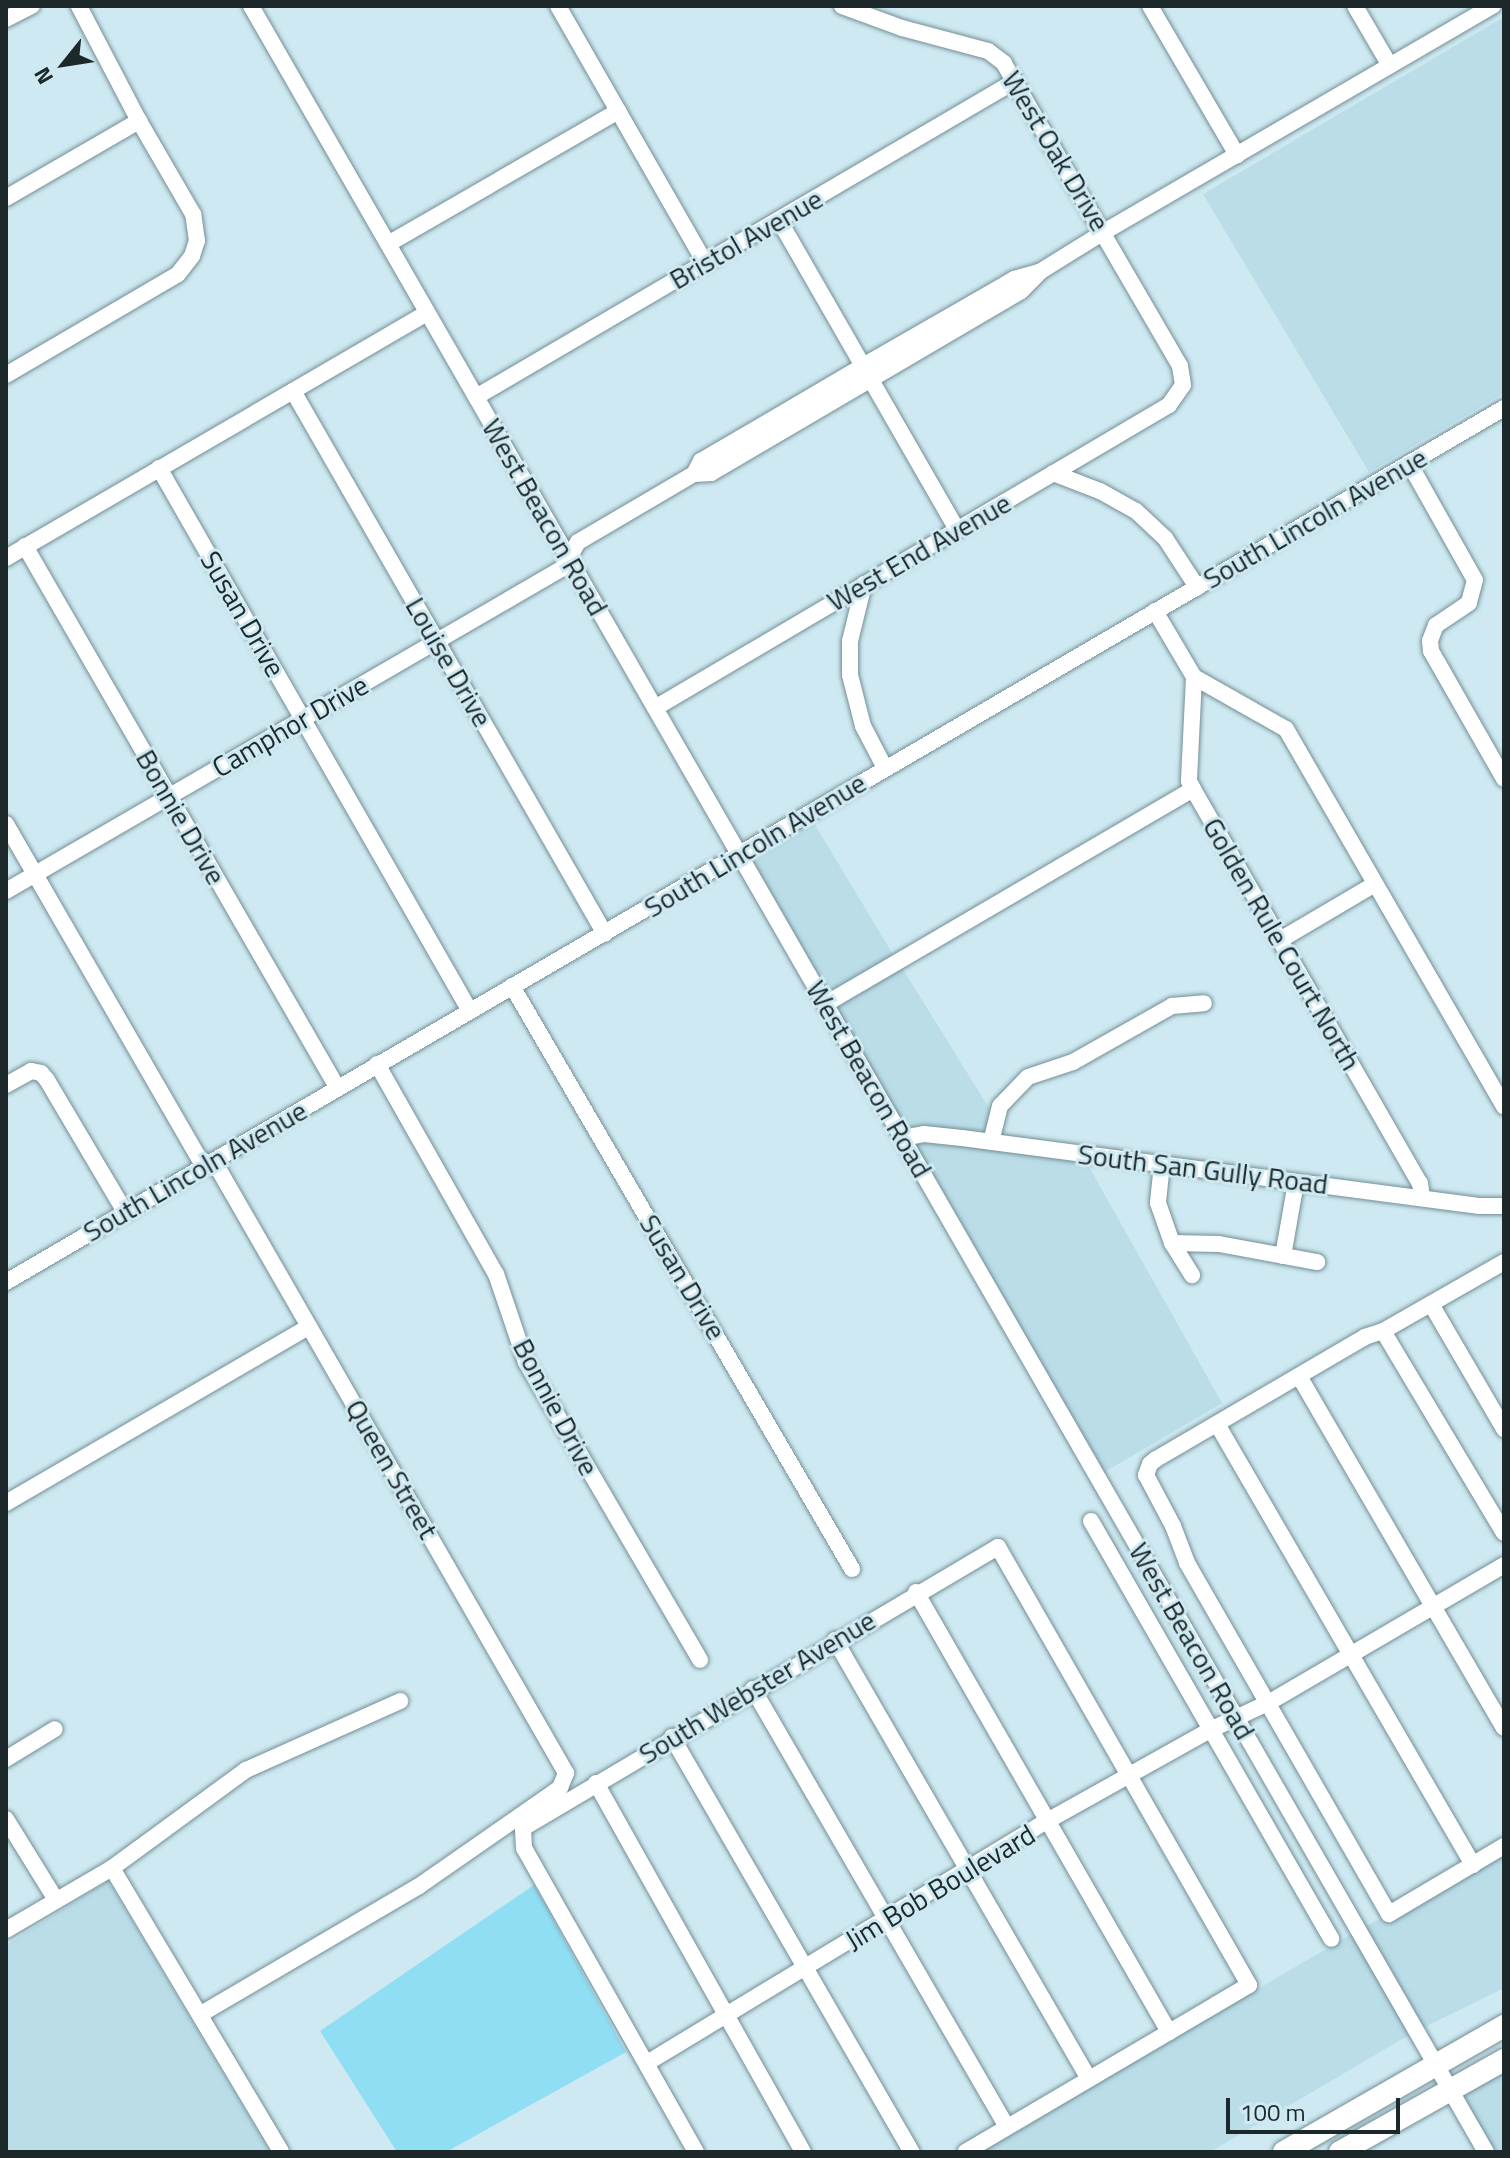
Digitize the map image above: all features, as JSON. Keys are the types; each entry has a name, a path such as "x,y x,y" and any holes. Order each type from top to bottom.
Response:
{"main road":[{"path":"1284,2152 1504,2026"},
{"path":"1340,2152 1504,2060"}],"street":[{"path":"6,19 32,6"},
{"path":"6,375 178,274 192,256 197,241 193,214 139,121 79,6"},
{"name":"West Beacon Road","path":"251,6 1486,2152"},
{"path":"558,6 705,263"},
{"name":"West Oak Drive","path":"842,6 916,32 988,51 1004,63 1180,366 1183,377 1180,393"},
{"path":"1150,6 1237,155"},
{"path":"1355,6 1390,66"},
{"name":"Camphor Drive","path":"6,891 563,568 578,542 694,474 701,461 867,372 1014,279 1041,271 1493,6"},
{"name":"Bristol Avenue","path":"476,397 1015,81"},
{"path":"388,244 618,111"},
{"path":"6,198 139,121"},
{"path":"779,220 957,529"},
{"path":"6,558 427,313"},
{"name":"Louise Drive","path":"293,391 605,934"},
{"name":"West End Avenue","path":"655,708 1169,405 1180,393"},
{"name":"South Lincoln Avenue","path":"6,1282 1504,408"},
{"path":"1409,463 1475,580 1469,603 1436,625 1430,641 1431,651 1504,779"},
{"name":"Susan Drive","path":"159,468 470,1011"},
{"path":"1053,473 1100,491 1136,511 1165,538 1197,587"},
{"name":"Bonnie Drive","path":"25,546 337,1087"},
{"path":"864,584 850,641 850,675 857,711 885,768"},
{"path":"1155,611 1194,677 1286,729 1504,1107"},
{"name":"Golden Rule Court North","path":"1194,677 1189,781 1420,1183 1422,1197"},
{"path":"827,1003 1193,789"},
{"name":"Queen Street","path":"6,824 199,1158 219,1170 564,1767 565,1779 560,1788 450,1865 201,2014"},
{"path":"1280,940 1375,884"},
{"name":"Susan Drive","path":"512,986 852,1569"},
{"path":"991,1142 1000,1106 1028,1077 1073,1062 1172,1006 1204,1003"},
{"name":"Bonnie Drive","path":"377,1064 496,1274 526,1362 700,1660"},
{"path":"6,1085 28,1072 36,1072 47,1080 125,1212"},
{"name":"South San Gully Road","path":"902,1138 924,1134 1504,1206"},
{"path":"1162,1164 1158,1203 1172,1243 1192,1275"},
{"path":"1283,1256 1296,1182"},
{"path":"1172,1243 1219,1244 1317,1262"},
{"path":"1504,1262 1383,1331 1365,1337 1156,1459 1147,1469 1147,1480 1173,1526 1187,1563 1388,1913 1504,1846"},
{"path":"1431,1304 1504,1429"},
{"path":"6,1503 309,1327"},
{"path":"1383,1331 1504,1533"},
{"path":"1299,1376 1504,1728"},
{"path":"1217,1424 1473,1865"},
{"path":"1091,1521 1331,1939"},
{"name":"South Webster Avenue","path":"647,2063 524,1848 521,1834 528,1822 916,1592 998,1547 1128,1775"},
{"name":"Jim Bob Boulevard","path":"647,2063 1049,1820 1210,1730 1268,1703 1504,1565"},
{"path":"916,1592 1169,2032"},
{"path":"835,1640 1089,2079"},
{"path":"753,1689 1007,2127"},
{"path":"6,1930 112,1868 246,1770 400,1701"},
{"path":"6,1759 55,1729"},
{"path":"672,1737 912,2152"},
{"path":"966,2152 1249,1985 1128,1775"},
{"path":"596,1783 803,2152"},
{"path":"6,1819 56,1900"},
{"path":"112,1868 281,2152"},
{"path":"647,2063 696,2152"}],"shaded area":[{"path":"1504,17 1504,393 1369,472 1203,194"},
{"path":"811,818 894,957 831,995 748,856"},
{"path":"901,966 992,1113 986,1135 906,1131 835,1005"},
{"path":"924,1140 1085,1160 1222,1403 1103,1473 912,1142"},
{"path":"1504,1854 1504,1988 1421,2029 1363,1928 1383,1917 1385,1921"},
{"path":"108,1881 270,2152 6,2152 6,1945"},
{"path":"534,1885 626,2052 446,2152 397,2152 320,2031"},
{"path":"1352,1934 1409,2035 1210,2152 978,2152"},
{"path":"1504,2070 1504,2152 1494,2152 1460,2096"}]}
